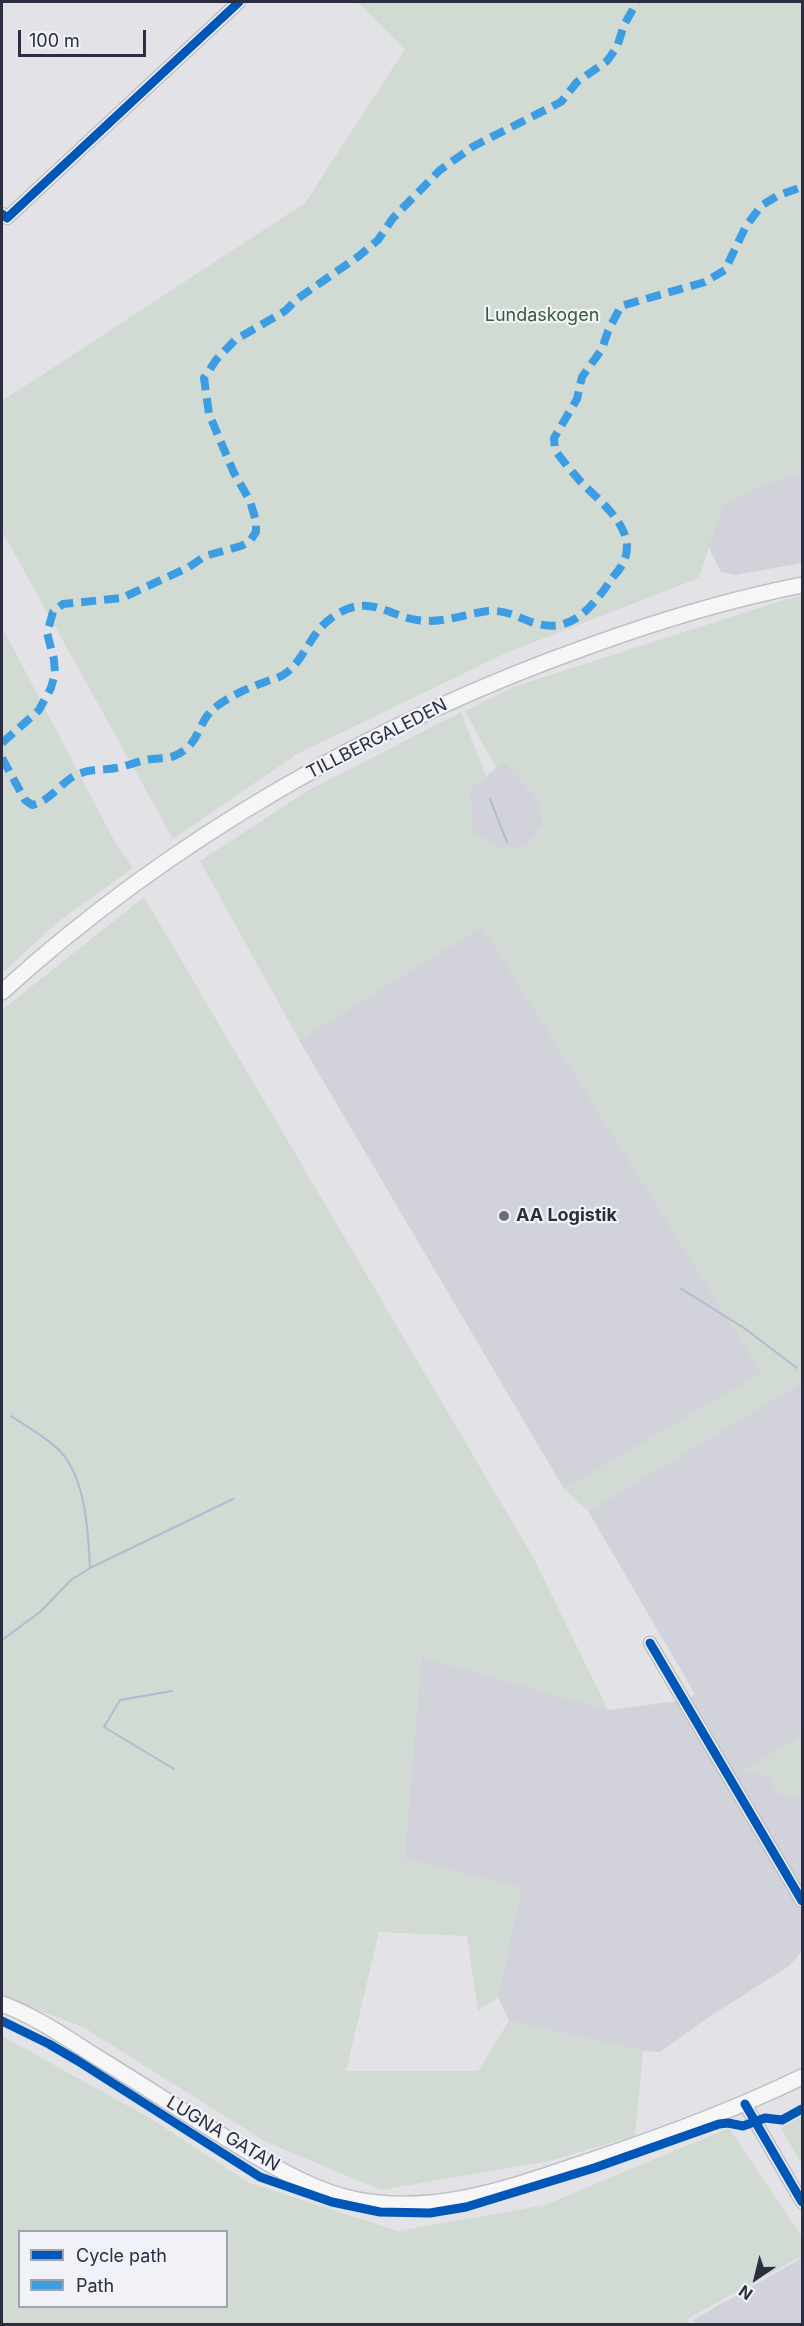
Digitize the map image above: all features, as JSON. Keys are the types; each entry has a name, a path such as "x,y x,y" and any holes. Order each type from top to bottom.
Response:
{"main road":[{"name":"TILLBERGALEDEN","path":"2,992 54,947 145,876 271,795 356,747 451,701 537,664 633,630 700,610 751,595 802,585"},
{"name":"LUGNA GATAN","path":"2,2004 43,2024 255,2155 294,2176 321,2189 374,2203 399,2205 450,2202 480,2195 658,2138 745,2104 802,2077"}],"street":[{"path":"2,214 7,218 239,2"},
{"path":"650,1643 802,1901"},
{"path":"745,2104 802,2202"}],"shaded area":[{"path":"798,474 802,475 802,563 735,575 721,572 708,546 722,506 760,485"},
{"path":"504,762 540,801 543,826 526,847 497,847 471,831 470,789"},
{"path":"482,926 762,1373 564,1489 299,1040"},
{"path":"802,1382 802,1735 744,1771 767,1776 779,1793 802,1796 802,1951 789,1966 709,2017 660,2052 643,2051 509,2021 498,1997 521,1888 404,1859 421,1656 608,1710 686,1700 695,1694 588,1511"},
{"path":"802,2258 802,2324 696,2324 693,2320"}],"green space":[{"name":"Lundaskogen","path":"357,2 802,2 802,475 798,474 760,485 722,506 699,578 506,653 297,754 173,839 2,531 2,401 305,203 405,49"},
{"path":"802,596 802,1382 588,1511 564,1489 762,1373 482,926 299,1040 200,861 307,791 461,712 486,776 470,789 471,831 497,847 526,847 543,826 540,801 504,762 496,768 465,711 513,687"},
{"path":"2,627 116,844 133,868 59,921 2,973"},
{"path":"144,897 533,1557 608,1710 421,1656 404,1859 521,1888 498,1997 478,2011 467,1936 379,1932 346,2071 478,2071 509,2021 643,2051 635,2136 549,2161 381,2190 266,2142 83,2027 2,1996 2,1010"},
{"path":"802,1735 802,1796 779,1793 767,1776 743,1771"},
{"path":"2,2036 148,2117 249,2183 398,2231 545,2205 729,2128 802,2237 802,2256 687,2319 689,2324 2,2324"},
{"path":"802,2116 802,2165 781,2128"}],"waterway":[{"path":"490,799 507,842"},
{"path":"680,1288 744,1328 797,1368"},
{"path":"11,1416 61,1452 76,1477 84,1507 90,1568 233,1499"},
{"path":"2,1640 40,1612 71,1580 90,1568"},
{"path":"172,1691 120,1700 104,1727 174,1769"}],"marked path":[{"path":"2,743 39,710 51,688 55,673 47,633 53,612 63,604 122,598 189,567 205,556 241,546 250,541 256,532 256,521 250,501 234,473 209,414 204,378 216,360 235,340 285,311 297,299 378,240 393,218 440,170 474,146 561,102 577,82 607,61 617,47 624,25 637,2"},
{"path":"2,758 25,800 32,805 39,803 68,780 81,773 174,756 190,745 205,719 217,706 240,692 286,673 329,619 350,608 369,606 406,618 426,621 444,620 488,611 505,612 544,625 567,623 577,618 594,603 619,570 627,549 626,538 614,517 555,450 554,438 577,399 582,377 602,349 621,306 705,282 725,270 746,226 761,206 777,196 802,187"}],"cycle path":[{"path":"2,214 7,218 239,2"},
{"path":"650,1643 802,1901"},
{"path":"2,2021 78,2061 260,2177 332,2202 380,2212 430,2213 466,2207 594,2168 719,2124 743,2126 765,2118 782,2120 802,2109"},
{"path":"745,2104 802,2202"}],"place":[{"name":"AA Logistik","path":"504,1216"}]}
